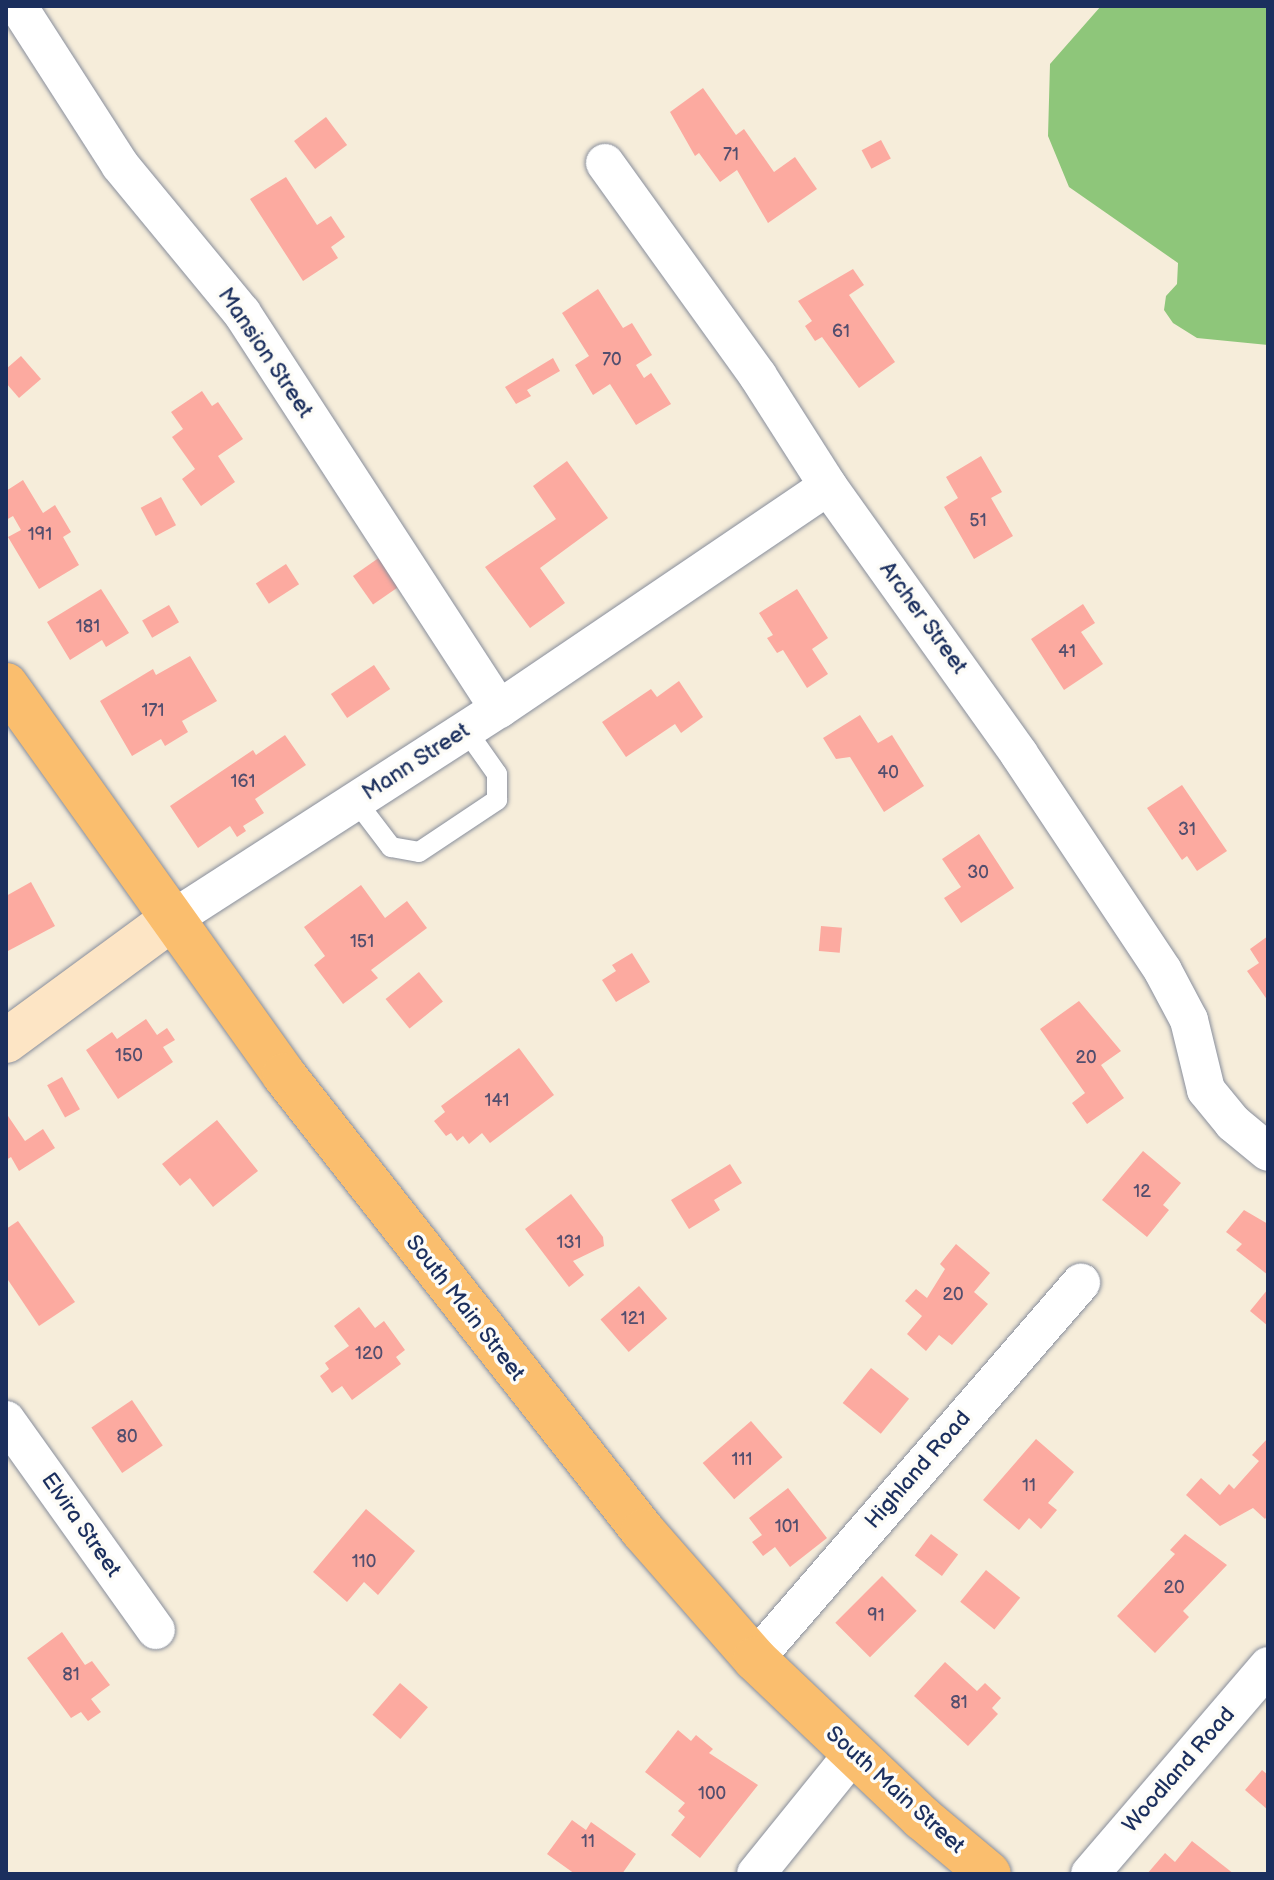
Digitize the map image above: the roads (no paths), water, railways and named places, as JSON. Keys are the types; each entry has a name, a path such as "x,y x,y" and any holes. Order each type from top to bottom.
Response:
{"main road":[{"name":"South Main Street","path":"6,685 171,920 513,1369 643,1531 755,1659 853,1754 989,1874"}],"street":[{"name":"Mansion Street","path":"18,6 120,165 242,313 499,709"},
{"name":"Archer Street","path":"605,163 758,376 828,486 1019,754 1169,980 1189,1020 1206,1090 1233,1123 1268,1152"},
{"name":"Mann Street","path":"6,1041 171,920 499,709 828,486"},
{"name":"Highland Road","path":"755,1659 1081,1282"},
{"name":"Elvira Street","path":"6,1420 156,1630"},
{"name":"Woodland Road","path":"1090,1874 1268,1666"},
{"path":"756,1874 853,1754"}],"lane":[{"path":"356,801 391,847 419,852 497,800 497,774 466,730"}]}
